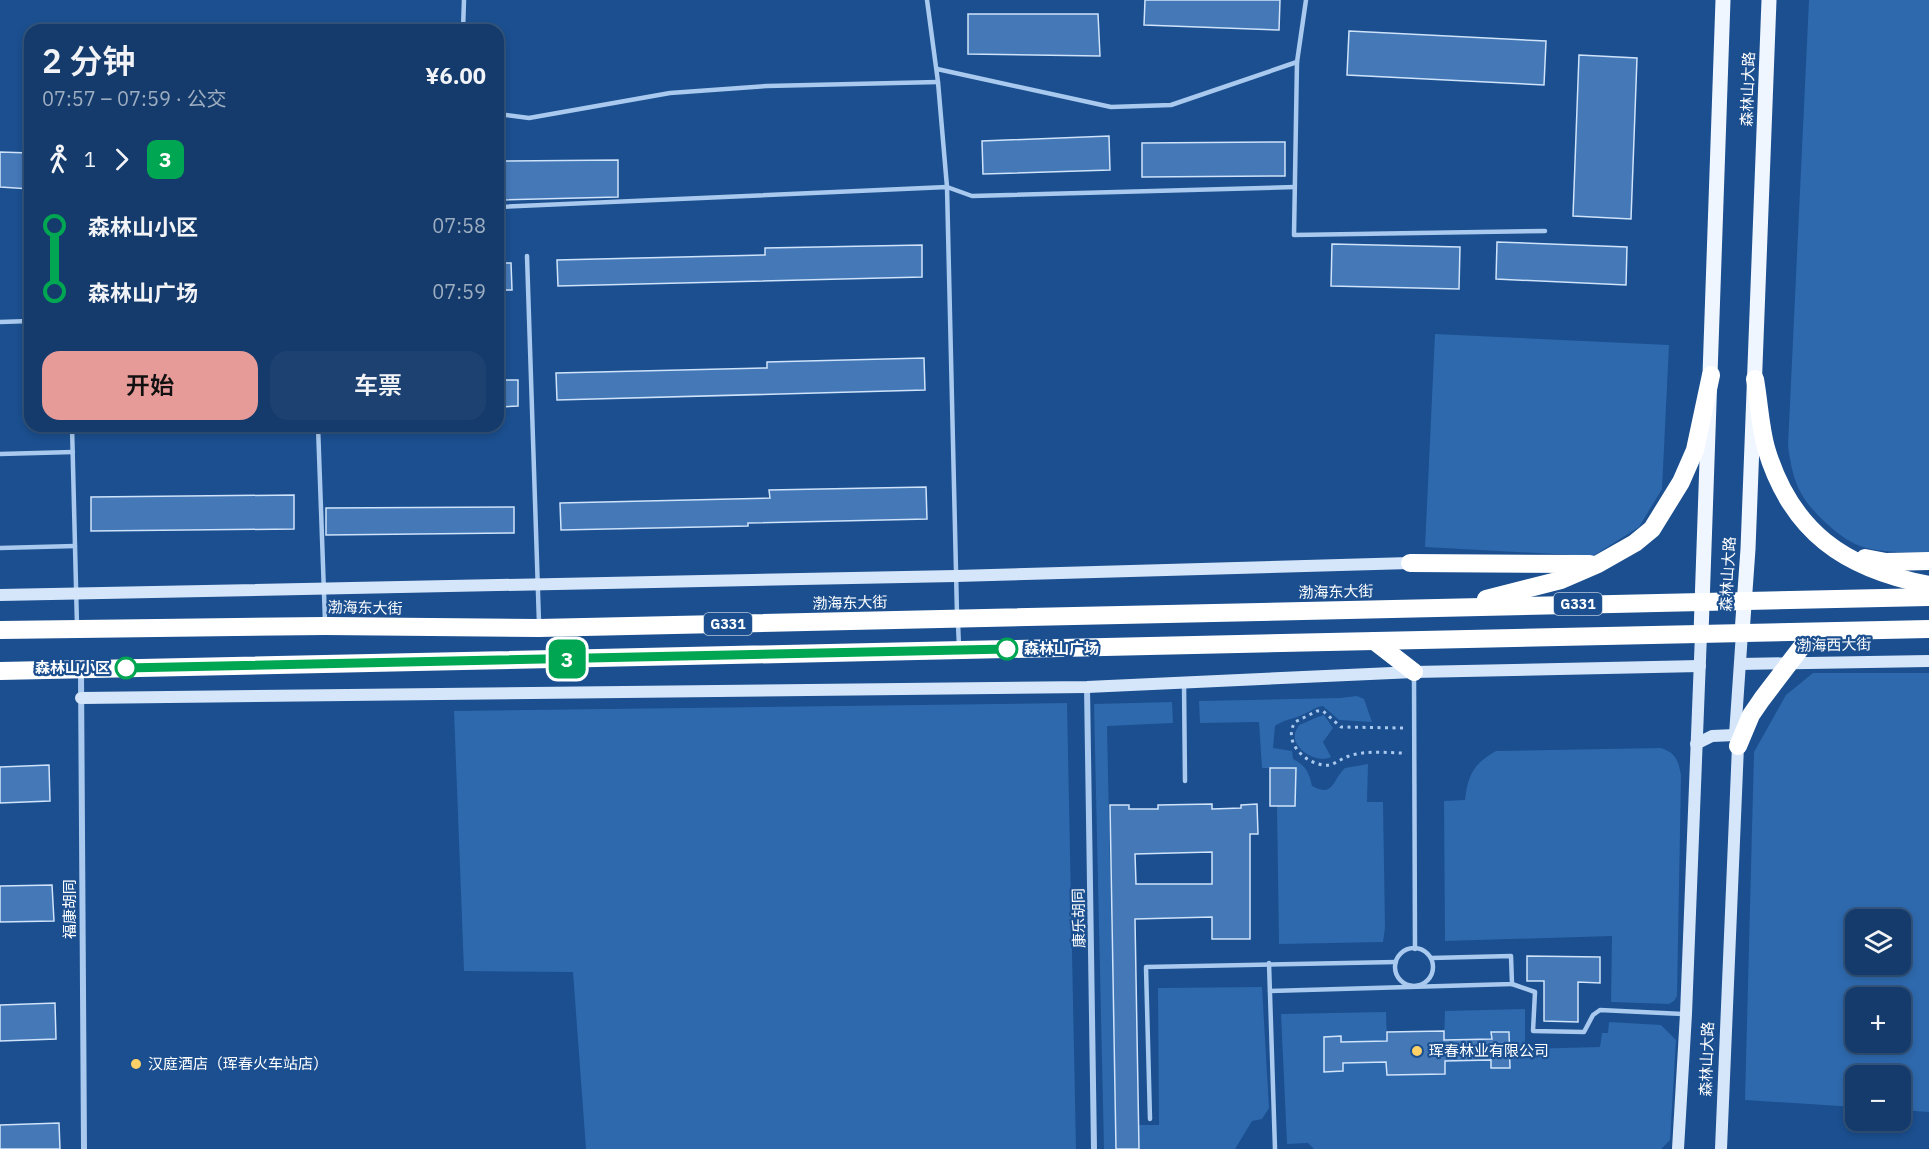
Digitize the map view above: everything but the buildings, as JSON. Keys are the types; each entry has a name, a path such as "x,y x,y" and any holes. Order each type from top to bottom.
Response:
{"highway":[{"path":"1455,607 1561,580 1598,564 1635,543 1652,529 1682,482 1695,450 1711,375"},
{"path":"1755,379 1766,446 1775,472 1796,513 1814,534 1844,555 1898,579 1929,585"},
{"path":"1844,555 1886,562 1929,561"},
{"path":"1410,563 1598,564"},
{"name":"G331","path":"1702,601 1929,597"},
{"name":"渤海东大街","path":"0,630 325,626 539,628 1702,601"},
{"name":"渤海西大街","path":"1742,633 1929,629"},
{"path":"1737,740 1751,716 1813,632"},
{"name":"G331","path":"0,671 1742,633"},
{"path":"1374,641 1414,672"}],"main road":[{"name":"森林山大路","path":"1701,634 1723,0"},
{"name":"森林山大路","path":"1742,633 1746,600 1769,0"}],"street":[{"name":"渤海东大街","path":"0,595 956,576 1410,563"},
{"name":"森林山大路","path":"1721,1149 1742,633"},
{"name":"森林山大路","path":"1678,1149 1686,1014 1701,634"},
{"name":"渤海西大街","path":"1740,664 1929,661"},
{"path":"81,698 1087,687 1414,672 1700,666"},
{"name":"福康胡同","path":"81,669 84,1149"},
{"name":"康乐胡同","path":"1087,687 1094,1149"},
{"path":"1696,744 1712,736 1737,740"}],"lane":[{"path":"464,0 464,24"},
{"path":"927,0 937,69 947,187 959,651"},
{"path":"1306,0 1297,62 1294,235 1545,231"},
{"path":"937,69 1111,107 1171,105 1297,62"},
{"path":"504,115 528,118 670,93 745,88 938,82"},
{"path":"504,207 947,187 972,196 1295,187"},
{"path":"527,256 539,628"},
{"path":"0,322 24,321"},
{"path":"72,432 77,629"},
{"path":"318,432 325,626"},
{"path":"0,454 73,452"},
{"path":"0,548 75,546"},
{"path":"1414,672 1414,948"},
{"path":"1184,683 1185,781"},
{"path":"1414,948 1426,953 1433,964 1431,977 1427,982 1415,987 1399,979 1395,968 1403,952 1414,948"},
{"path":"1431,958 1511,956 1512,984"},
{"path":"1149,1119 1146,967 1396,962"},
{"path":"1269,963 1275,1149"},
{"path":"1270,991 1512,984 1535,992 1533,1031 1584,1032 1593,1015 1600,1010 1686,1014"}],"path":[{"path":"1414,728 1341,727 1327,714 1317,711 1295,722 1290,733 1295,747 1304,757 1323,765 1332,765 1346,756 1355,754 1414,753"}],"shaded area":[{"path":"1809,0 1929,0 1929,553 1876,550 1846,539 1809,505 1799,489 1792,470 1788,446"},
{"path":"1435,334 1669,345 1662,489 1639,527 1593,556 1425,547"},
{"path":"1813,673 1929,673 1929,1112 1911,1111 1911,1065 1845,1065 1845,1106 1745,1100 1754,752 1786,695"},
{"path":"1357,696 1364,699 1372,722 1339,720 1323,706 1315,708 1275,726 1273,748 1292,751 1293,759 1306,770 1312,786 1319,789 1329,789 1345,768 1368,764 1367,802 1383,802 1385,928 1383,942 1279,944 1277,806 1295,806 1296,768 1262,768 1259,722 1200,723 1199,701"},
{"path":"1172,702 1173,723 1107,726 1116,1149 1104,1149 1094,704"},
{"name":"森林山广场","path":"1067,703 1076,1149 586,1149 573,972 464,971 454,711"},
{"path":"1324,715 1333,728 1323,742 1331,757 1325,759 1307,754 1301,750 1295,740 1299,725"},
{"path":"1661,748 1676,758 1681,775 1677,996 1674,1001 1669,1004 1611,1002 1612,936 1445,941 1444,801 1465,800 1470,777 1482,761 1496,751"},
{"path":"1262,987 1269,1108 1262,1119 1252,1121 1235,1149 1139,1149 1138,1125 1159,1125 1158,988"},
{"path":"1525,1009 1525,1049 1600,1047 1602,1033 1608,1033 1609,1022 1661,1025 1676,1040 1670,1140 1661,1149 1314,1149 1308,1143 1287,1144 1281,1014 1386,1012 1387,1041 1341,1042 1341,1036 1324,1037 1324,1071 1343,1071 1343,1063 1386,1062 1387,1075 1444,1074 1445,1061 1491,1060 1491,1068 1510,1068 1509,1032 1492,1032 1492,1039 1444,1040 1445,1011"}],"bus line":[{"name":"3","path":"126,668 1007,649"}],"place":[{"name":"森林山广场","path":"1007,649"},
{"name":"森林山小区","path":"126,668"},
{"name":"珲春林业有限公司","path":"1417,1051"},
{"name":"汉庭酒店（珲春火车站店）","path":"136,1064"}]}
